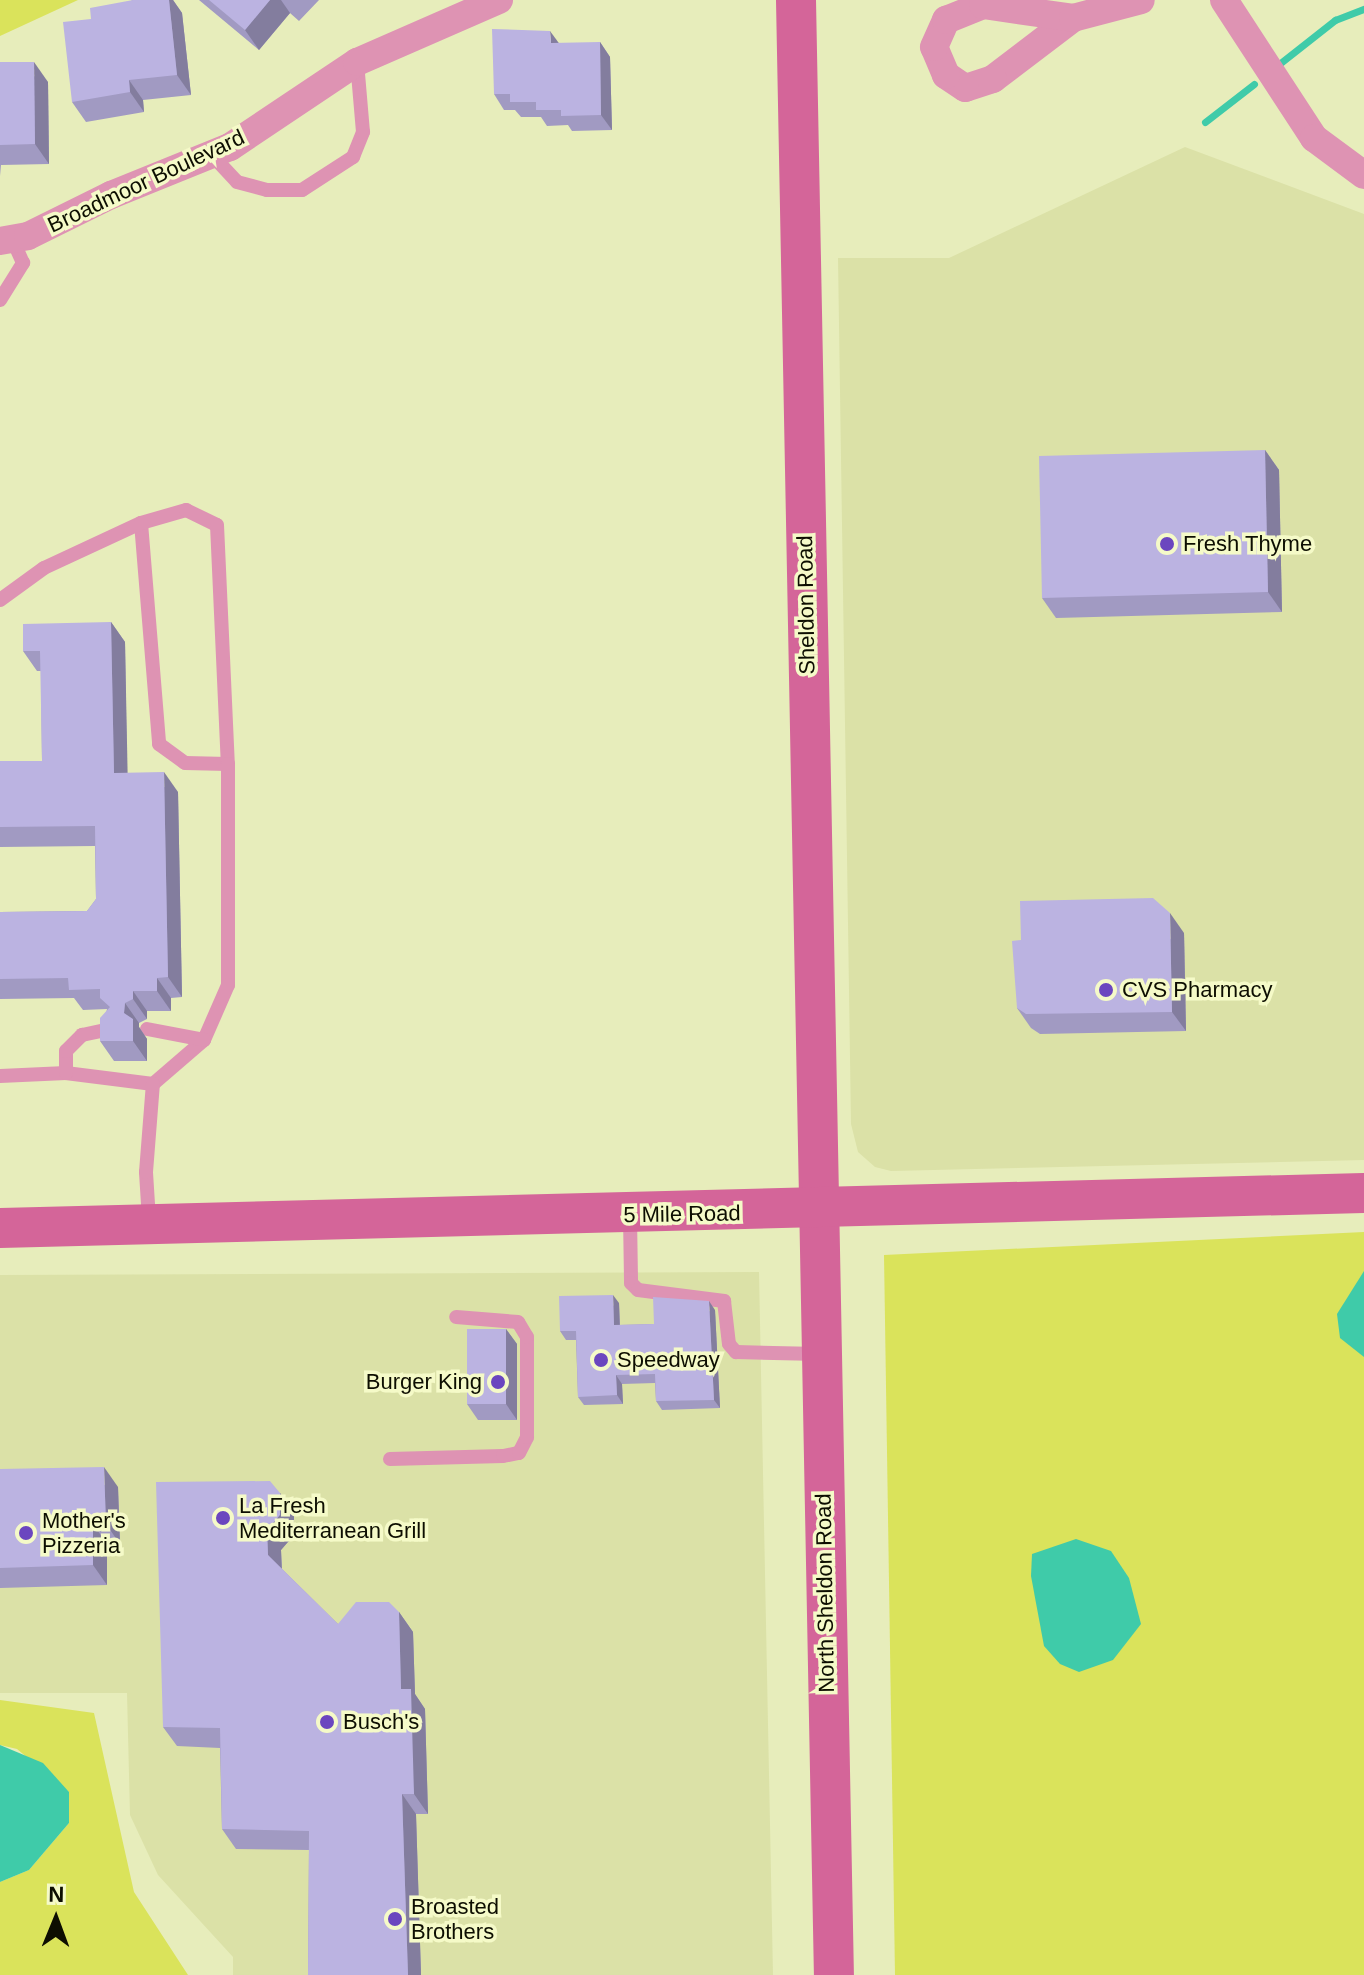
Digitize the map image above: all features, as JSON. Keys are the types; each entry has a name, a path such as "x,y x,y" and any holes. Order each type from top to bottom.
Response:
{"main road":[{"name":"Sheldon Road","path":"796,0 816,1210"},
{"name":"5 Mile Road","path":"0,1228 630,1215 1364,1193"},
{"name":"North Sheldon Road","path":"816,1210 834,1975"}],"street":[{"name":"Broadmoor Boulevard","path":"6,240 230,147 357,62 499,0"},
{"path":"1073,18 1141,0"},
{"path":"1224,0 1314,138 1364,175"}],"lane":[{"path":"211,154 237,182 302,190 353,157 363,132 357,62"},
{"path":"0,300 23,263 6,240"},
{"path":"0,600 44,568 141,523 186,510 217,525 228,764 228,985 204,1040 153,1084 146,1172 150,1224"},
{"path":"141,523 159,744 185,763 228,764"},
{"path":"66,1073 66,1051 82,1035 114,1028"},
{"path":"147,1029 204,1040"},
{"path":"0,1076 66,1073 153,1084"},
{"path":"630,1215 631,1283 638,1290 724,1301 729,1344 736,1352 820,1354"},
{"path":"390,1459 503,1456 519,1453 527,1437 527,1337 518,1322 456,1317"}],"shaded area":[{"path":"1185,147 1364,214 1364,1160 891,1171 875,1167 858,1152 851,1124 838,258 949,258"},
{"path":"759,1272 773,1975 233,1975 233,1957 158,1875 130,1815 127,1693 0,1693 0,1275"}],"green space":[{"path":"0,0 78,0 0,36"},
{"path":"1364,1232 1364,1975 895,1975 884,1255"},
{"path":"0,1700 94,1713 134,1892 188,1975 0,1975 0,1882 29,1870 69,1823 69,1792 17,1749 0,1745"}],"water":[{"path":"1364,1271 1364,1357 1340,1338 1337,1314"},
{"path":"1076,1539 1111,1551 1129,1578 1141,1624 1113,1660 1079,1672 1060,1664 1044,1646 1031,1576 1032,1554"},
{"path":"0,1745 43,1763 69,1792 69,1823 29,1870 0,1882"}],"building":[{"path":"133,0 169,0 177,75 129,80 130,92 72,102 63,22 91,19 90,8"},
{"path":"209,0 270,0 245,30"},
{"path":"492,29 550,31 551,43 600,42 601,115 561,116 561,110 536,110 536,102 510,102 510,94 494,94"},
{"path":"0,62 34,62 35,144 0,145"},
{"name":"Fresh Thyme","path":"1265,450 1268,592 1042,598 1039,456"},
{"path":"111,622 114,773 164,772 168,977 157,978 157,991 133,991 133,999 125,1003 124,1013 133,1019 133,1041 100,1041 100,1018 110,1007 100,998 100,989 69,990 68,978 0,979 0,912 87,911 96,899 95,826 0,827 0,761 42,761 40,651 23,651 23,624"},
{"name":"CVS Pharmacy","path":"1153,898 1170,913 1172,1012 1026,1014 1017,1008 1012,941 1021,940 1020,901"},
{"path":"613,1295 614,1325 654,1324 653,1297 709,1301 714,1400 656,1401 655,1374 616,1375 617,1395 578,1397 576,1331 560,1331 559,1296"},
{"path":"467,1329 506,1329 506,1404 467,1404"},
{"path":"104,1467 106,1524 93,1524 93,1565 0,1568 0,1469"},
{"path":"270,1481 280,1493 280,1515 267,1530 268,1555 338,1624 356,1602 389,1602 399,1612 401,1689 411,1689 414,1794 402,1794 408,1975 308,1975 309,1831 222,1829 220,1728 163,1727 156,1482"}],"waterway":[{"path":"1274,68 1335,20 1364,9"},
{"path":"1205,122 1254,84"}],"place":[{"name":"Fresh Thyme","path":"1167,544"},
{"name":"CVS Pharmacy","path":"1106,990"},
{"name":"Speedway","path":"601,1360"},
{"name":"Burger King","path":"498,1382"},
{"name":"La Fresh Mediterranean Grill","path":"223,1518"},
{"name":"Mother's Pizzeria","path":"26,1533"},
{"name":"Busch's","path":"327,1722"},
{"name":"Broasted Brothers","path":"395,1919"}]}
